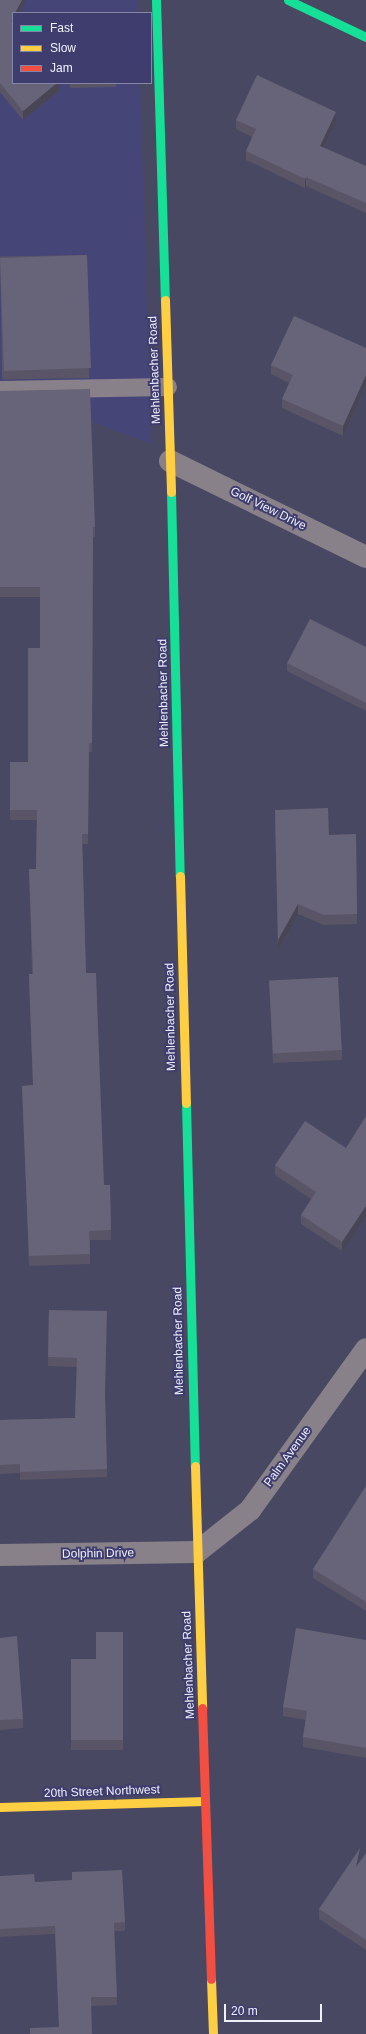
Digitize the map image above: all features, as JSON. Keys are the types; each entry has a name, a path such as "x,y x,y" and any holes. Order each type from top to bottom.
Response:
{"street":[{"name":"Mehlenbacher Road","path":"156,0 170,461 197,1552 213,2034"},
{"path":"288,0 366,37"},
{"name":"Golf View Drive","path":"170,461 366,557"},
{"name":"Palm Avenue","path":"197,1552 250,1510 366,1349"},
{"name":"Dolphin Drive","path":"0,1555 197,1552"},
{"name":"20th Street Northwest","path":"0,1807 205,1801"}],"lane":[{"path":"0,390 168,387"}],"shaded area":[{"path":"0,0 137,0 138,12 12,12 12,84 140,84 151,444 0,387"}],"building":[{"path":"0,0 22,0 16,12 12,12 12,84 56,84 23,111 0,83"},
{"path":"257,75 336,112 320,146 366,166 366,203 306,177 305,179 246,151 256,129 236,120"},
{"path":"87,255 91,368 4,371 0,258"},
{"path":"294,316 366,348 366,375 343,426 282,399 293,375 271,365"},
{"path":"90,389 95,527 93,527 92,743 89,743 88,834 82,834 86,973 96,973 104,1185 110,1185 111,1230 89,1231 90,1254 29,1256 22,1086 33,1085 29,974 33,974 29,869 36,869 37,810 10,810 10,762 28,762 28,648 40,648 40,587 0,587 0,391"},
{"path":"310,619 366,647 366,703 287,663"},
{"path":"328,808 329,835 356,834 357,914 324,915 298,904 278,940 275,810"},
{"path":"338,977 342,1050 273,1054 269,981"},
{"path":"366,1116 366,1206 342,1242 301,1215 316,1192 275,1165 305,1121 346,1148"},
{"path":"49,1310 107,1311 105,1394 107,1469 20,1472 20,1464 0,1465 0,1420 75,1418 77,1358 48,1357"},
{"path":"366,1486 366,1602 313,1569"},
{"path":"296,1628 366,1640 366,1748 303,1737 307,1711 283,1707"},
{"path":"96,1632 123,1632 123,1740 71,1740 71,1659 96,1659"},
{"path":"17,1636 23,1719 0,1720 0,1638"},
{"path":"360,1848 356,1867 366,1853 366,1940 319,1909"},
{"path":"122,1870 125,1922 114,1923 117,1997 91,1997 92,2034 30,2034 30,2028 59,2027 55,1926 0,1929 0,1876 34,1874 35,1882 72,1880 72,1872"}],"traffic: fast":[{"path":"156,0 165,300"},
{"path":"288,0 366,37"},
{"path":"171,492 180,876"},
{"path":"186,1103 195,1466"}],"traffic: slow":[{"path":"165,300 171,492"},
{"path":"180,876 186,1103"},
{"path":"195,1466 202,1708"},
{"path":"0,1807 205,1801"},
{"path":"211,1979 213,2034"}],"traffic: jam":[{"path":"202,1708 211,1979"}]}
